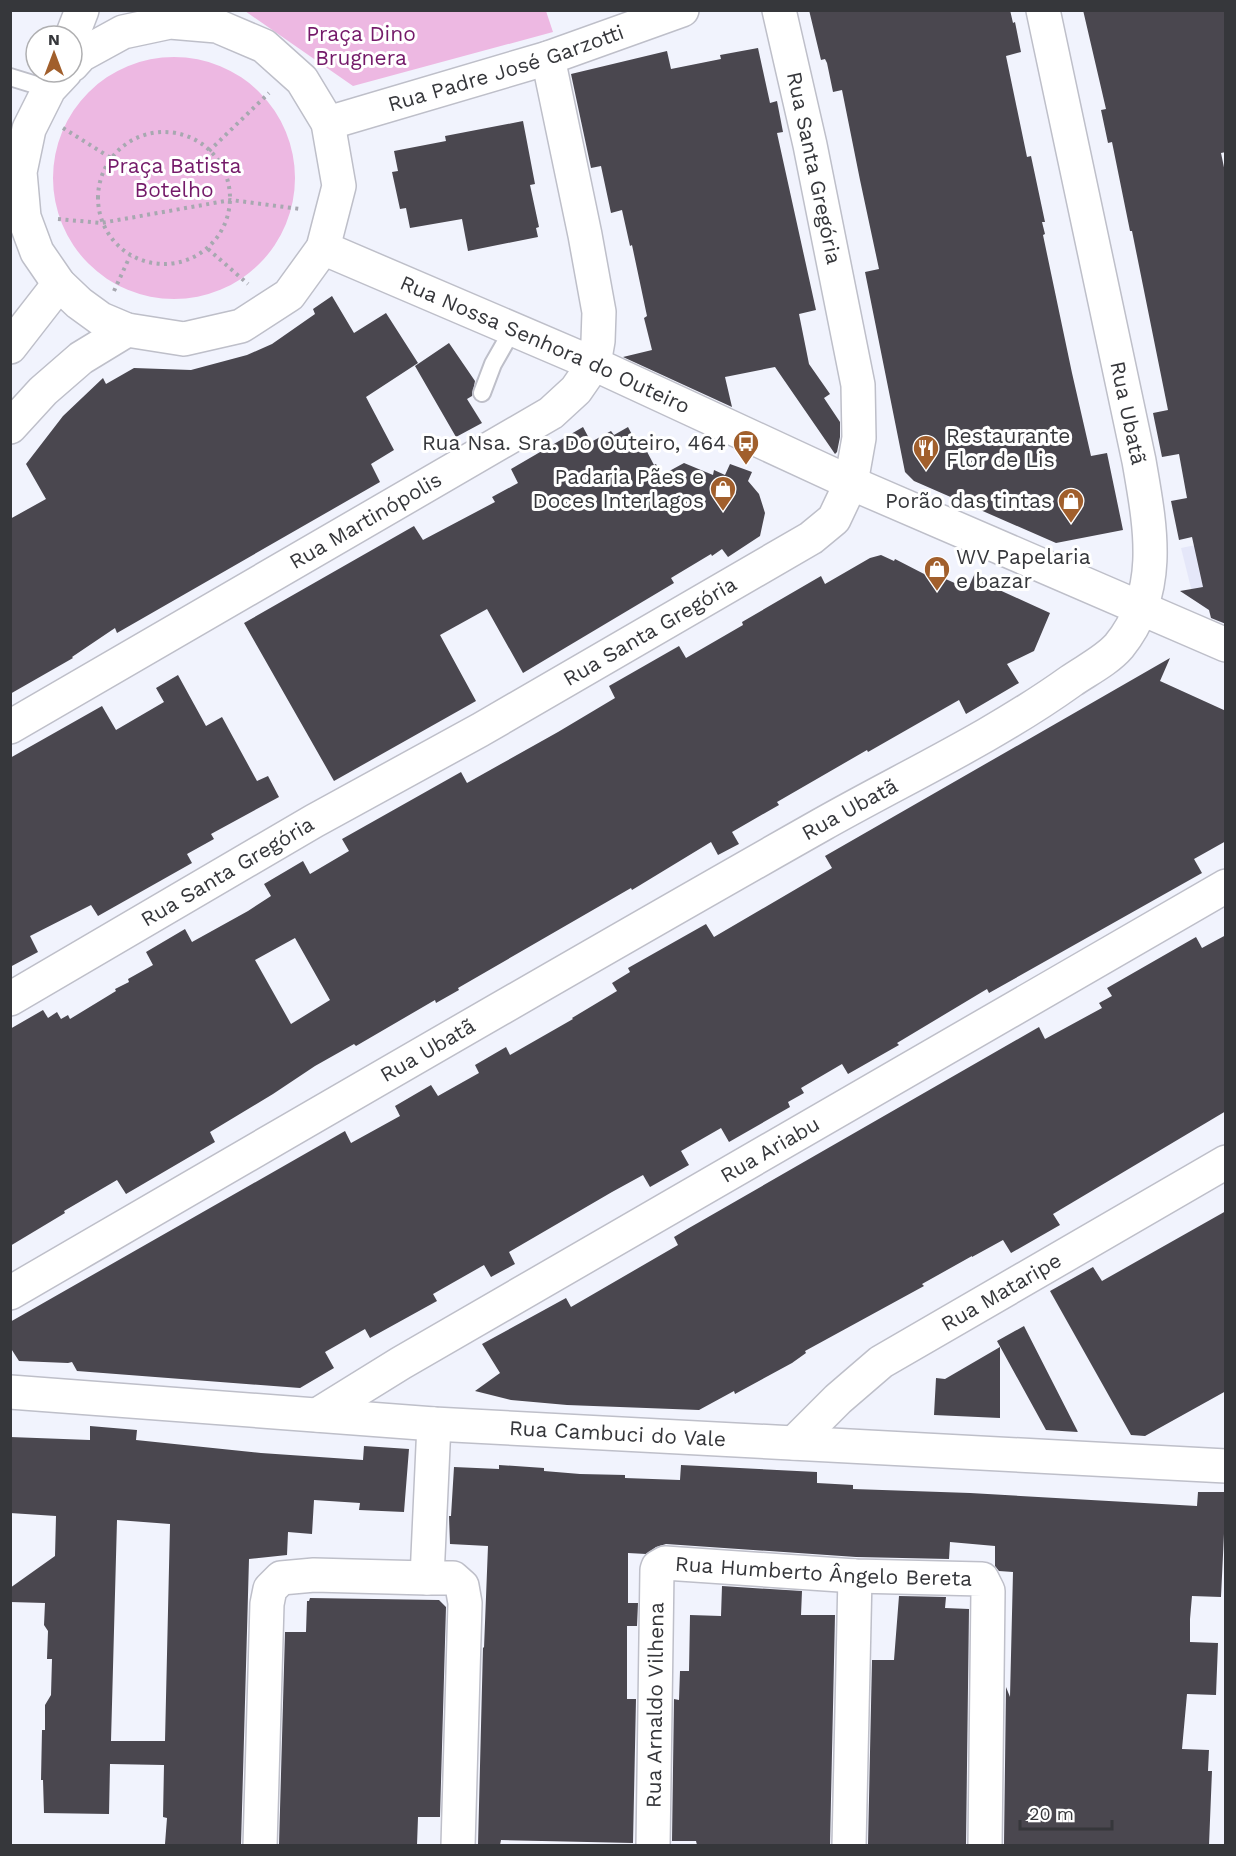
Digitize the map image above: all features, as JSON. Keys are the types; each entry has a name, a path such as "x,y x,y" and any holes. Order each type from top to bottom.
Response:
{"street":[{"name":"Rua Padre José Garzotti","path":"328,123 548,58 682,10"},
{"name":"Rua Santa Gregória","path":"10,999 314,821 480,730 811,538 834,519 851,483 859,438 858,385 812,156 779,10"},
{"name":"Rua Ubatã","path":"10,1293 567,969 1037,706 1115,650 1130,631 1142,608 1150,558 1150,529 1139,461 1042,10"},
{"path":"52,86 29,129 20,172 17,216 37,252 59,284 79,303 101,318 127,330 184,339 241,326 289,295 323,248 339,186 328,123 302,80 264,46 209,18 170,22 123,32 84,53"},
{"name":"Rua Martinópolis","path":"10,728 551,413 576,390 594,364 599,312 548,58"},
{"name":"Rua Nossa Senhora do Outeiro","path":"323,248 594,364 851,483 1226,645"},
{"path":"10,347 59,284"},
{"path":"10,427 43,391 81,358 127,330"},
{"name":"Rua Ariabu","path":"317,1415 401,1363 1226,886"},
{"name":"Rua Mataripe","path":"794,1443 838,1399 881,1362 1226,1162"},
{"name":"Rua Cambuci do Vale","path":"10,1392 434,1424 1226,1466"},
{"path":"427,1578 434,1424"},
{"name":"Rua Humberto Ângelo Bereta","path":"661,1565 665,1563 855,1576 979,1578 985,1582 988,1591 985,1845"},
{"name":"Rua Arnaldo Vilhena","path":"653,1845 657,1570 661,1565"},
{"path":"260,1845 267,1604 270,1589 282,1578 314,1575 453,1578 462,1586 464,1597 458,1845"},
{"path":"849,1845 855,1576"}],"lane":[{"path":"10,77 52,86"},
{"path":"482,393 493,364 513,329"}],"path":[{"path":"209,151 292,70"},
{"path":"52,86 111,158"},
{"path":"170,132 202,143 209,151 224,168 231,200 225,227 208,249 184,262 156,265 130,256 113,241 101,223 97,189 111,158 137,137 170,132"},
{"path":"17,216 101,223 231,200 332,213"},
{"path":"208,249 273,305"}],"shaded area":[{"path":"1225,539 1211,612 1193,596 1181,548"}],"green space":[{"name":"Praça Dino Brugnera","path":"245,11 546,11 553,32 353,86"},
{"name":"Praça Batista Botelho","path":"174,57 220,66 251,85 267,101 286,132 295,178 286,224 267,255 251,271 220,290 174,299 128,290 97,271 81,255 62,224 53,178 62,132 81,101 97,85 128,66"}],"building":[{"path":"809,10 1010,10 1021,52 1006,56 1027,157 1031,156 1045,222 1042,222 1045,234 1043,235 1072,373 1091,456 1107,453 1123,530 1056,543 914,481 905,472 865,272 879,269 842,90 833,92 827,63 825,59 821,60"},
{"path":"1083,10 1226,10 1226,152 1221,153 1226,177 1226,624 1211,618 1209,610 1180,591 1203,587 1192,537 1179,540 1171,501 1187,498 1179,454 1162,457 1153,413 1168,410 1112,142 1108,143 1101,110 1106,109"},
{"path":"758,48 770,103 777,101 783,132 777,133 816,310 799,314 809,364 830,394 824,398 840,422 840,437 835,454 775,367 725,377 732,407 623,357 652,350 644,318 647,316 622,210 611,213 601,166 591,168 571,74 667,51 671,69 721,59 720,55"},
{"path":"523,121 535,184 530,185 539,227 536,228 538,237 468,251 462,219 410,228 406,208 400,209 392,172 398,171 394,151 446,141 445,136"},
{"path":"332,296 354,333 386,313 418,363 366,397 394,450 371,464 380,482 117,633 115,628 73,658 10,694 10,519 46,499 26,464 63,416 103,378 106,384 134,368 191,370 247,355 272,344 315,314 313,309"},
{"path":"449,343 475,381 472,396 467,399 482,423 456,437 415,366"},
{"path":"583,427 591,442 611,431 614,435 628,427 638,446 643,444 662,475 684,463 713,475 714,470 725,475 730,464 752,472 748,481 759,494 765,513 760,536 728,557 722,549 712,556 711,554 671,578 674,583 523,673 487,609 440,635 476,701 334,781 244,623 414,526 423,540 495,502 492,497 518,483 511,469"},
{"path":"881,555 894,561 895,559 928,576 930,572 968,589 975,573 998,583 995,588 1050,613 1034,651 1007,664 1019,683 966,714 959,700 868,752 867,750 777,802 779,805 732,832 739,844 718,855 711,842 632,890 631,888 458,988 459,990 436,1003 435,1000 356,1046 354,1044 315,1066 210,1132 215,1142 126,1194 117,1180 10,1246 10,1029 43,1010 48,1018 57,1012 61,1019 68,1015 70,1019 116,991 115,989 129,982 128,979 153,965 146,952 185,929 192,942 248,911 271,896 264,884 303,861 310,874 349,851 342,839 461,772 467,783 558,732 615,698 609,686 679,646 686,658 821,576 825,584 870,558","holes":["295,938 330,1000 291,1024 255,960"]},
{"path":"1170,658 1160,681 1226,711 1226,841 1194,859 1202,873 989,993 987,989 897,1043 899,1045 848,1074 842,1064 801,1088 804,1093 788,1102 790,1107 729,1142 721,1128 681,1151 689,1165 650,1187 643,1175 509,1252 515,1264 491,1277 484,1265 433,1294 437,1301 370,1338 365,1329 325,1352 334,1368 300,1388 77,1371 72,1362 19,1361 10,1347 10,1322 345,1131 351,1143 400,1116 395,1106 431,1085 438,1096 479,1073 475,1065 506,1047 510,1055 617,991 612,983 630,972 628,968 706,924 714,937 832,868 825,856"},
{"path":"178,675 206,726 222,717 257,781 268,776 279,797 211,834 214,839 187,854 192,863 98,916 91,905 30,936 38,952 10,967 10,758 102,706 116,730 164,702 156,688"},
{"path":"1226,935 1226,1111 1053,1214 1060,1225 1011,1253 1003,1240 805,1351 806,1353 792,1363 735,1394 734,1391 699,1410 567,1405 511,1400 475,1391 500,1373 482,1344 566,1298 571,1307 678,1245 674,1237 689,1228 1039,1027 1045,1039 1102,1008 1099,1003 1112,996 1107,988 1196,937 1202,948"},
{"path":"1226,1211 1226,1391 1145,1436 1131,1435 1050,1291 1093,1267 1102,1281"},
{"path":"1024,1326 1078,1432 1046,1430 997,1341"},
{"path":"1000,1347 1000,1418 934,1415 936,1378 945,1379"},
{"path":"90,1426 137,1430 136,1440 261,1453 363,1460 364,1446 409,1449 404,1512 359,1510 360,1503 314,1500 312,1534 288,1532 287,1555 249,1559 241,1845 165,1844 167,1818 163,1817 164,1765 110,1764 109,1814 44,1813 43,1780 41,1780 42,1730 45,1730 45,1705 51,1695 52,1659 47,1659 48,1631 44,1625 45,1603 10,1602 10,1588 55,1556 56,1516 10,1513 10,1437 90,1440","holes":["117,1520 170,1524 165,1741 111,1741"]},
{"path":"499,1465 544,1468 544,1471 580,1474 625,1475 625,1478 680,1480 681,1465 817,1472 817,1483 853,1485 853,1489 1197,1506 1198,1492 1226,1492 1221,1597 1192,1596 1190,1619 1190,1642 1218,1643 1216,1695 1187,1694 1182,1749 1209,1750 1208,1771 1212,1771 1209,1845 1004,1845 1006,1687 1010,1697 1013,1572 999,1571 995,1566 995,1546 950,1542 949,1559 856,1557 666,1544 646,1554 628,1553 628,1603 638,1603 637,1626 627,1626 627,1699 636,1699 633,1843 501,1840 500,1845 478,1845 488,1546 450,1544 449,1516 451,1516 454,1467 499,1469"},
{"path":"722,1586 802,1591 801,1615 835,1615 830,1845 697,1845 696,1841 672,1841 674,1699 679,1700 680,1671 689,1671 690,1615 721,1616"},
{"path":"899,1596 946,1597 945,1608 969,1609 966,1845 868,1845 872,1660 894,1660"},
{"path":"310,1598 439,1600 446,1607 440,1817 418,1817 417,1845 279,1845 285,1632 306,1632 307,1601"}],"place":[{"name":"Rua Nsa. Sra. Do Outeiro, 464","path":"746,466"},
{"name":"Restaurante Flor de Lis","path":"926,471"},
{"name":"Padaria Pães e Doces Interlagos","path":"723,512"},
{"name":"Porão das tintas","path":"1071,524"},
{"name":"WV Papelaria e bazar","path":"937,592"}]}
